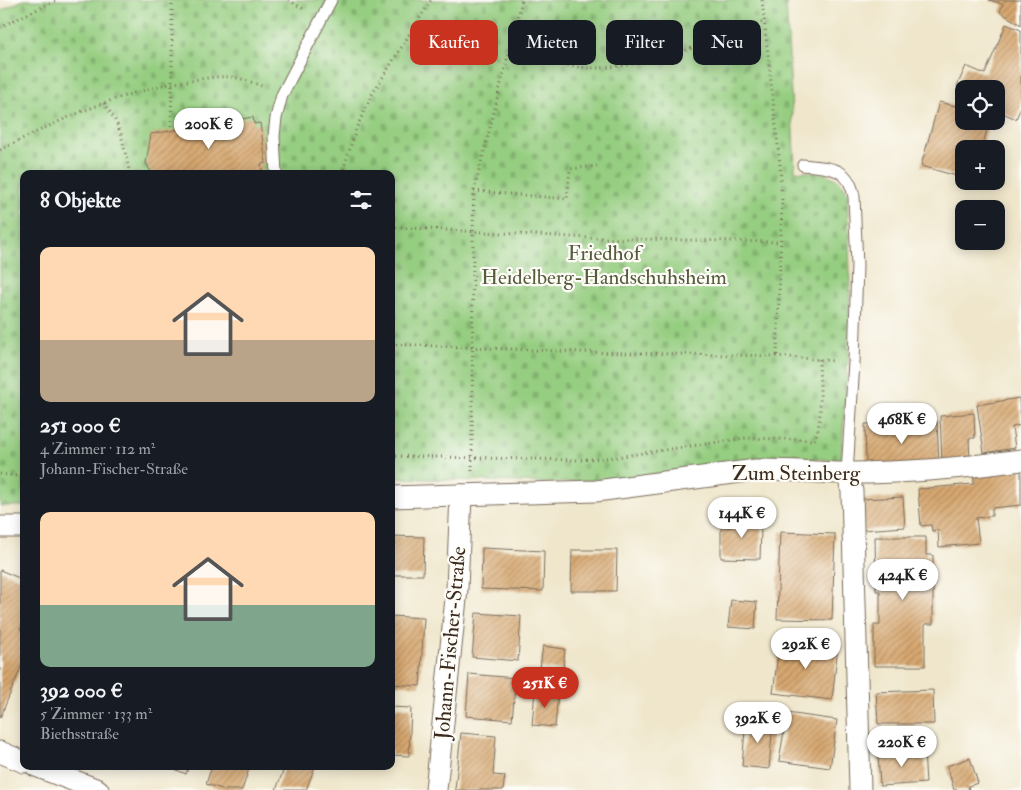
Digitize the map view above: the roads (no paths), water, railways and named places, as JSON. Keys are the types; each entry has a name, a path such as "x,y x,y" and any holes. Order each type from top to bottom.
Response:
{"street":[{"name":"Zum Steinberg","path":"395,497 596,491 756,470 774,469 847,473 921,471 1021,460"},
{"path":"847,473 852,491 860,790"},
{"name":"Johann-Fischer-Straße","path":"436,790 467,495"},
{"path":"0,527 20,528"},
{"path":"0,752 20,760"},
{"path":"46,770 98,790"}],"lane":[{"path":"276,170 274,136 282,95 330,0"},
{"path":"803,165 833,169 849,179 852,187 857,265 854,362 847,473"}],"park label":[{"name":"Friedhof Heidelberg-Handschuhsheim","path":"604,265"}]}
